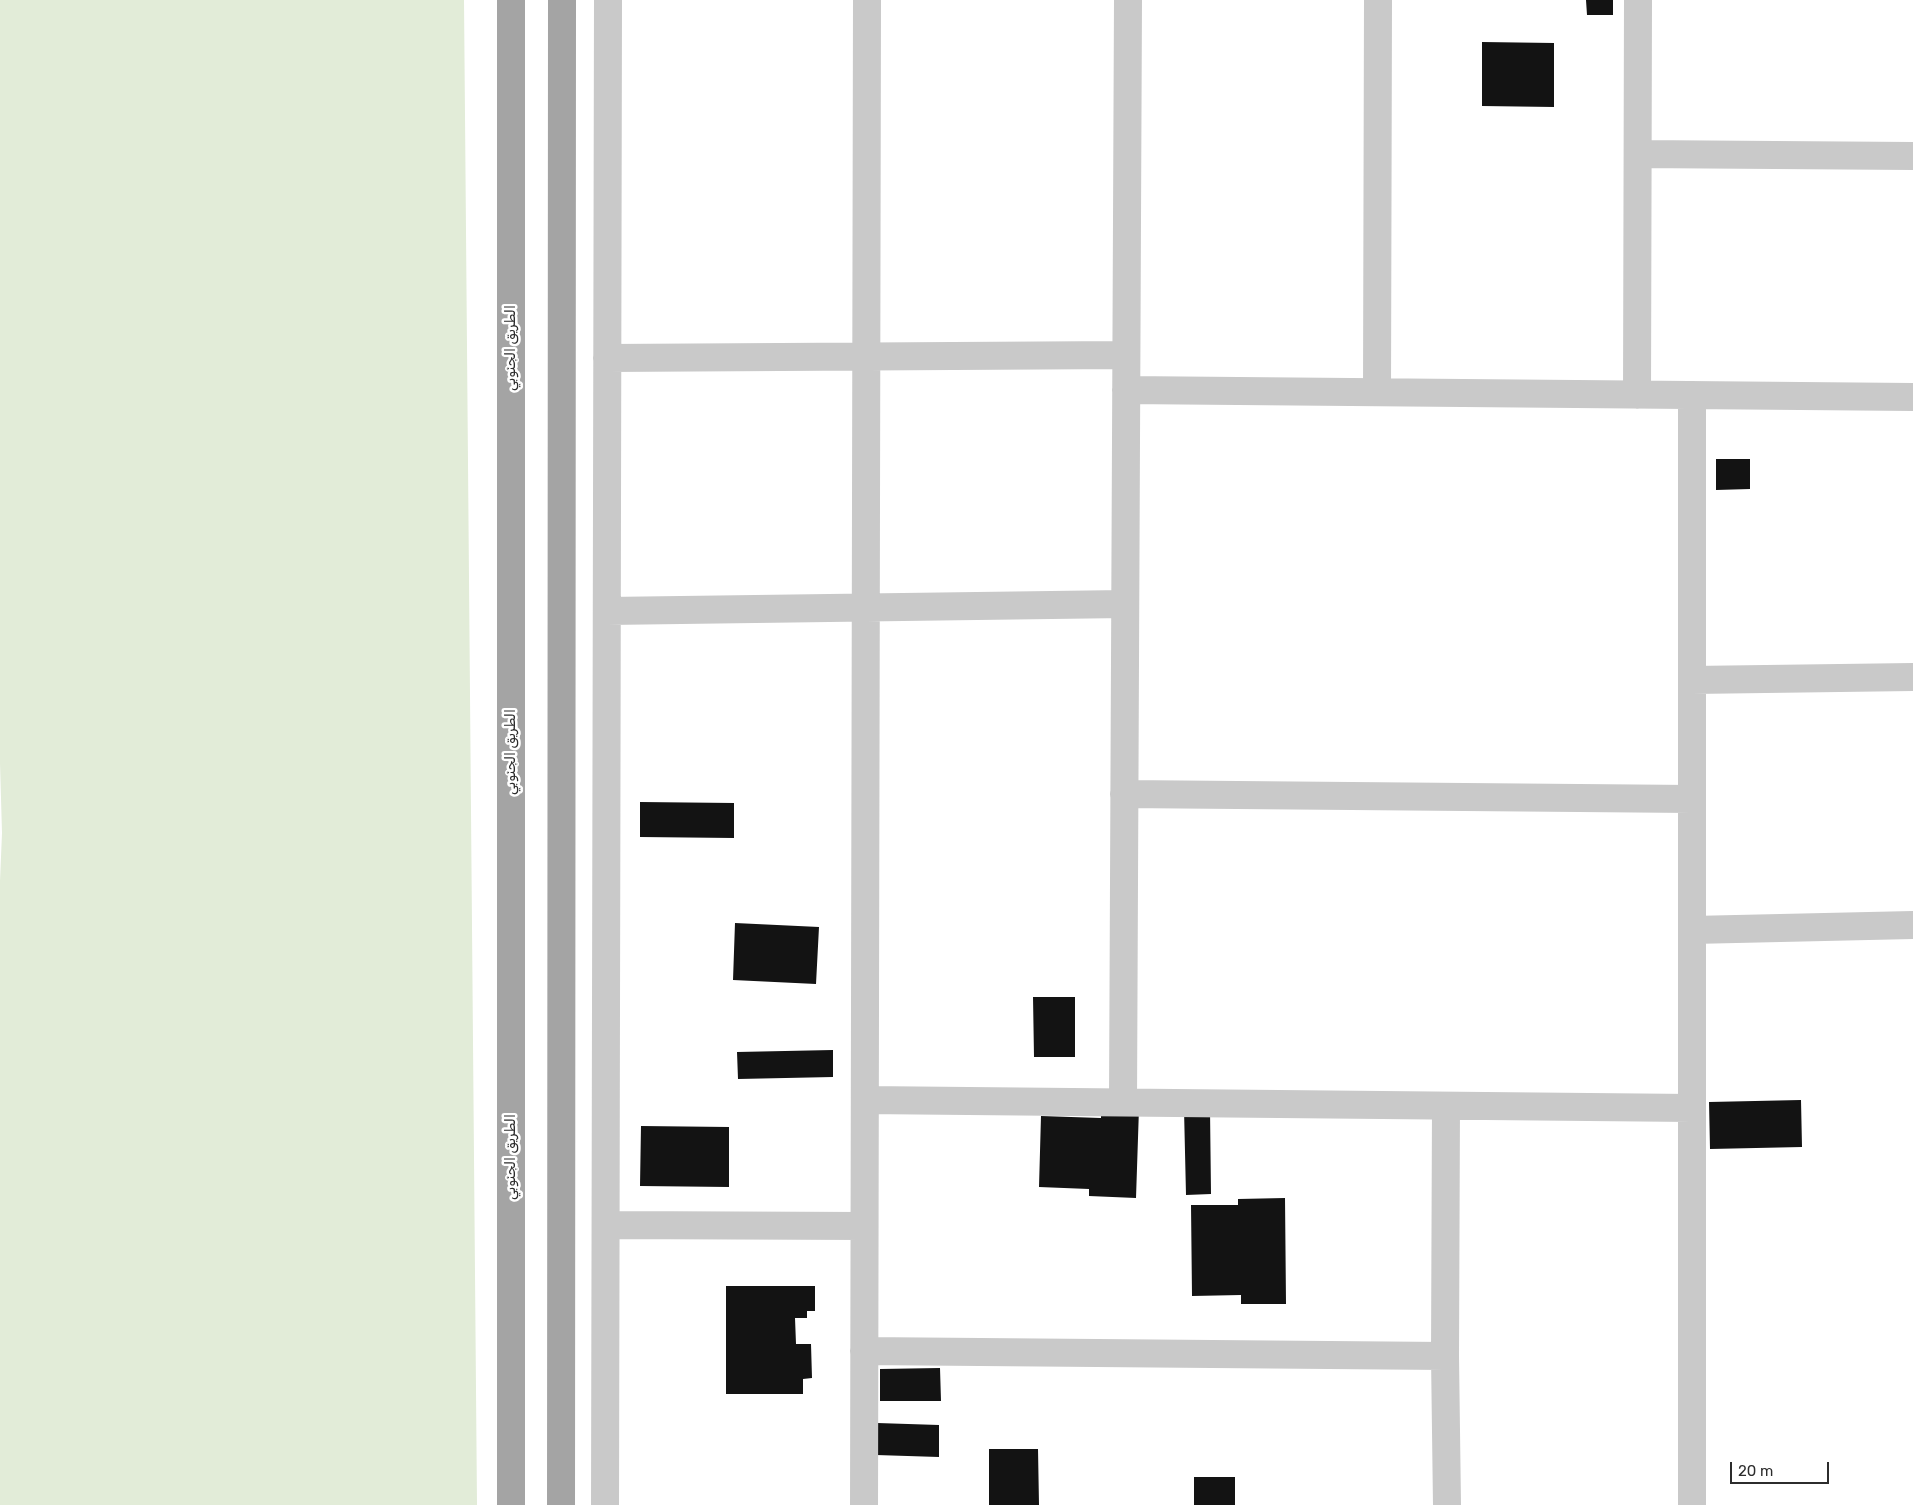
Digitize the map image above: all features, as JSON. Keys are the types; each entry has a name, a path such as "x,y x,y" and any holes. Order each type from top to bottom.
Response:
{"main road":[{"name":"الطريق الجنوبي","path":"511,0 511,1505"},
{"path":"561,1505 562,0"}],"street":[{"path":"605,1505 608,0"},
{"path":"864,1505 866,0"},
{"path":"1123,1102 1128,0"},
{"path":"1377,392 1378,0"},
{"path":"1637,395 1638,0"},
{"path":"1638,154 1913,156"},
{"path":"607,358 1126,355"},
{"path":"1126,390 1913,397"},
{"path":"1692,395 1692,1505"},
{"path":"607,611 1125,604"},
{"path":"1692,680 1913,677"},
{"path":"1124,794 1692,799"},
{"path":"1692,930 1913,925"},
{"path":"865,1100 1692,1108"},
{"path":"1446,1106 1445,1356 1447,1505"},
{"path":"606,1225 864,1226"},
{"path":"864,1351 1445,1356"}],"green space":[{"path":"0,0 464,0 477,1505 0,1505 0,881 2,833 0,763"}],"building":[{"path":"1586,0 1613,0 1613,15 1587,15"},
{"path":"1482,42 1554,43 1554,107 1482,106"},
{"path":"1716,459 1750,459 1750,489 1716,490"},
{"path":"640,802 734,803 734,838 640,837"},
{"path":"735,923 819,927 816,984 733,980"},
{"path":"1033,997 1075,997 1075,1057 1034,1057"},
{"path":"833,1050 833,1077 738,1079 737,1052"},
{"path":"1801,1100 1802,1147 1710,1149 1709,1102"},
{"path":"1101,1106 1139,1108 1136,1198 1089,1196 1089,1189 1039,1187 1041,1116 1101,1118"},
{"path":"1184,1109 1210,1109 1211,1194 1186,1195"},
{"path":"641,1126 729,1127 729,1187 640,1186"},
{"path":"1285,1198 1286,1304 1241,1304 1241,1295 1192,1296 1191,1205 1238,1205 1238,1199"},
{"path":"726,1286 815,1286 815,1311 807,1311 807,1318 795,1318 796,1344 811,1344 812,1378 803,1379 803,1394 726,1394"},
{"path":"940,1368 941,1401 880,1401 880,1369"},
{"path":"877,1423 939,1425 939,1457 876,1455"},
{"path":"989,1449 1038,1449 1039,1505 989,1505"},
{"path":"1194,1477 1235,1477 1235,1505 1194,1505"}]}
